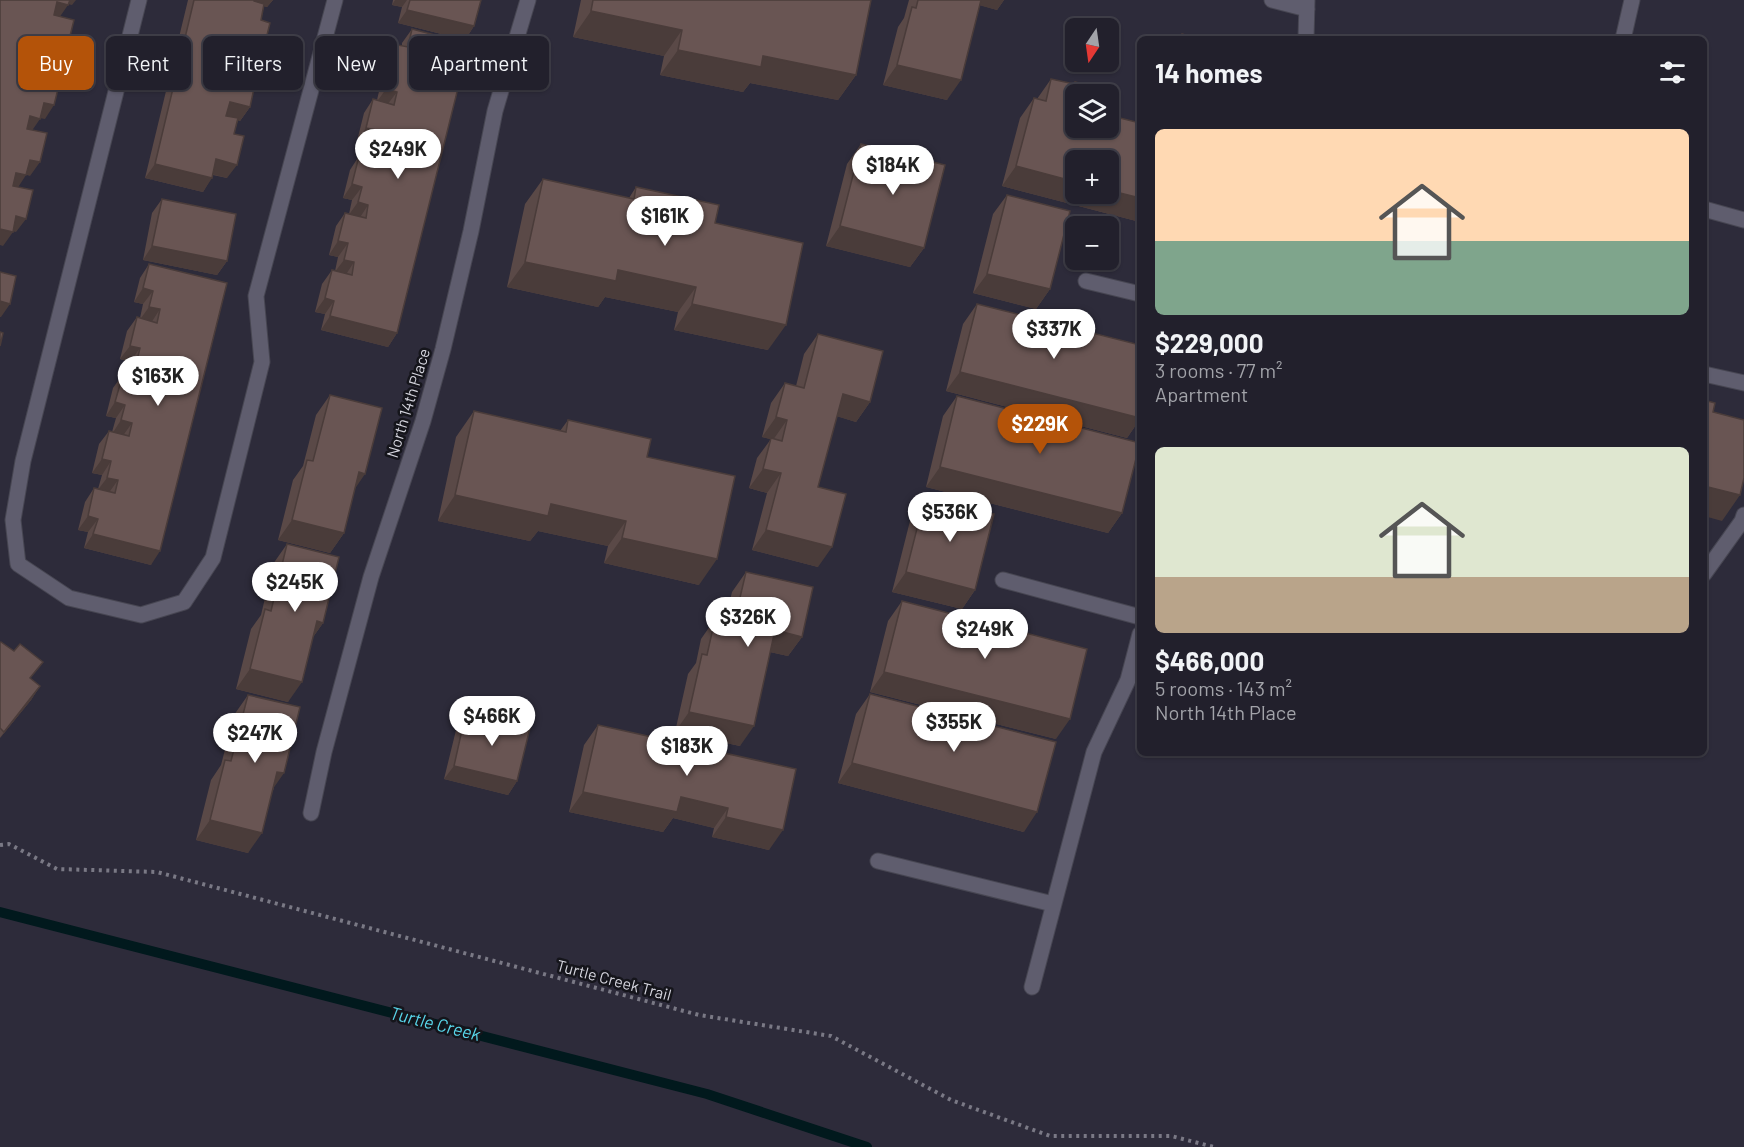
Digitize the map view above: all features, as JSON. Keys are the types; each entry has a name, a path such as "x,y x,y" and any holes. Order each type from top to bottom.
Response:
{"street":[{"path":"139,0 26,450 13,520 18,564 69,598 141,615 184,602 213,558 262,362 256,296 335,0"},
{"name":"North 14th Place","path":"311,813 324,752 371,577 423,421 443,349 471,231 495,111 528,0"},
{"path":"1272,0 1307,5 1306,36"},
{"path":"1624,36 1632,0"},
{"path":"1707,210 1744,220"},
{"path":"1086,281 1137,293"},
{"path":"1707,375 1744,384"},
{"path":"1707,570 1744,515"},
{"path":"1003,580 1137,615"},
{"path":"1032,987 1094,752 1128,680 1137,646"},
{"path":"878,861 1053,904"}],"path":[{"name":"Turtle Creek Trail","path":"0,845 9,844 57,868 157,872 699,1015 831,1036 951,1100 1050,1136 1171,1136 1214,1147"}],"building":[{"path":"0,0 70,0 68,5 57,2 54,15 74,20 70,36 18,36 18,90 58,90 54,105 44,103 40,119 30,116 27,129 47,133 40,162 30,160 26,175 16,173 13,186 33,190 26,219 16,216 13,232 0,229"},
{"path":"194,0 254,0 264,4 261,20 270,23 267,36 203,36 203,90 254,90 250,107 230,102 226,116 238,118 234,134 244,136 237,165 216,159 212,178 155,164 173,90 191,90 191,36 185,36"},
{"path":"410,0 481,0 474,26 407,10"},
{"path":"593,0 871,0 856,75 763,56 761,67 678,50 682,30 591,11"},
{"path":"918,0 981,0 961,80 897,65 912,7 916,8"},
{"path":"412,29 439,36 410,36"},
{"path":"409,42 409,90 458,90 397,333 330,316 334,301 325,298 332,270 352,275 354,262 344,260 348,243 338,241 345,213 366,218 368,205 358,202 362,187 352,184 359,156 379,161 383,149 372,146 377,130 366,128 373,99 394,105 397,92 390,90 397,90 397,45 408,47"},
{"path":"1051,79 1074,84 1065,84 1065,138 1119,138 1119,118 1137,122 1137,197 1119,193 1119,150 1065,150 1065,179 1016,166 1034,98 1046,101"},
{"path":"861,144 945,165 924,248 840,226"},
{"path":"543,179 634,199 636,187 719,205 715,223 803,243 786,325 692,304 696,287 618,270 616,281 525,262"},
{"path":"1007,195 1070,211 1069,216 1065,216 1065,230 1050,289 987,274"},
{"path":"162,199 236,214 227,261 152,246"},
{"path":"149,264 227,283 160,551 93,534 98,519 88,516 94,488 115,493 118,480 107,478 111,461 102,459 109,431 129,436 132,423 121,420 125,405 115,402 123,374 142,379 146,367 136,364 140,348 130,346 137,317 157,323 160,309 149,307 153,291 143,288"},
{"path":"0,272 16,276 10,304 0,301"},
{"path":"977,304 1137,344 1137,417 960,372"},
{"path":"818,334 883,351 870,402 843,394 818,487 846,494 832,547 766,530 781,473 763,469 771,438 782,441 787,420 776,417 785,383 804,388"},
{"path":"330,395 382,408 365,474 359,472 344,533 292,520 307,460 313,461"},
{"path":"957,396 1137,442 1137,455 1122,513 940,467"},
{"path":"1707,401 1715,403 1713,412 1744,420 1744,478 1740,495 1707,487"},
{"path":"474,411 566,432 568,420 651,439 647,457 735,476 717,559 622,538 626,521 551,504 548,516 455,495"},
{"path":"925,497 994,514 975,590 906,572"},
{"path":"287,544 339,557 323,623 317,621 302,682 250,669 265,609 271,611"},
{"path":"746,572 813,587 802,637 775,630 754,726 689,712 702,654 707,655 715,619 734,623"},
{"path":"902,601 1087,649 1070,719 884,672"},
{"path":"1,642 14,651 20,644 43,662 30,678 40,686 4,732 0,728"},
{"path":"870,694 1056,742 1037,812 852,763"},
{"path":"248,695 300,707 284,773 277,772 262,833 210,820 225,760 231,761"},
{"path":"466,712 530,728 517,781 454,766"},
{"path":"598,725 796,769 783,830 726,817 728,808 681,797 677,812 583,792"}],"waterway":[{"name":"Turtle Creek","path":"0,912 707,1094 867,1147"}]}
